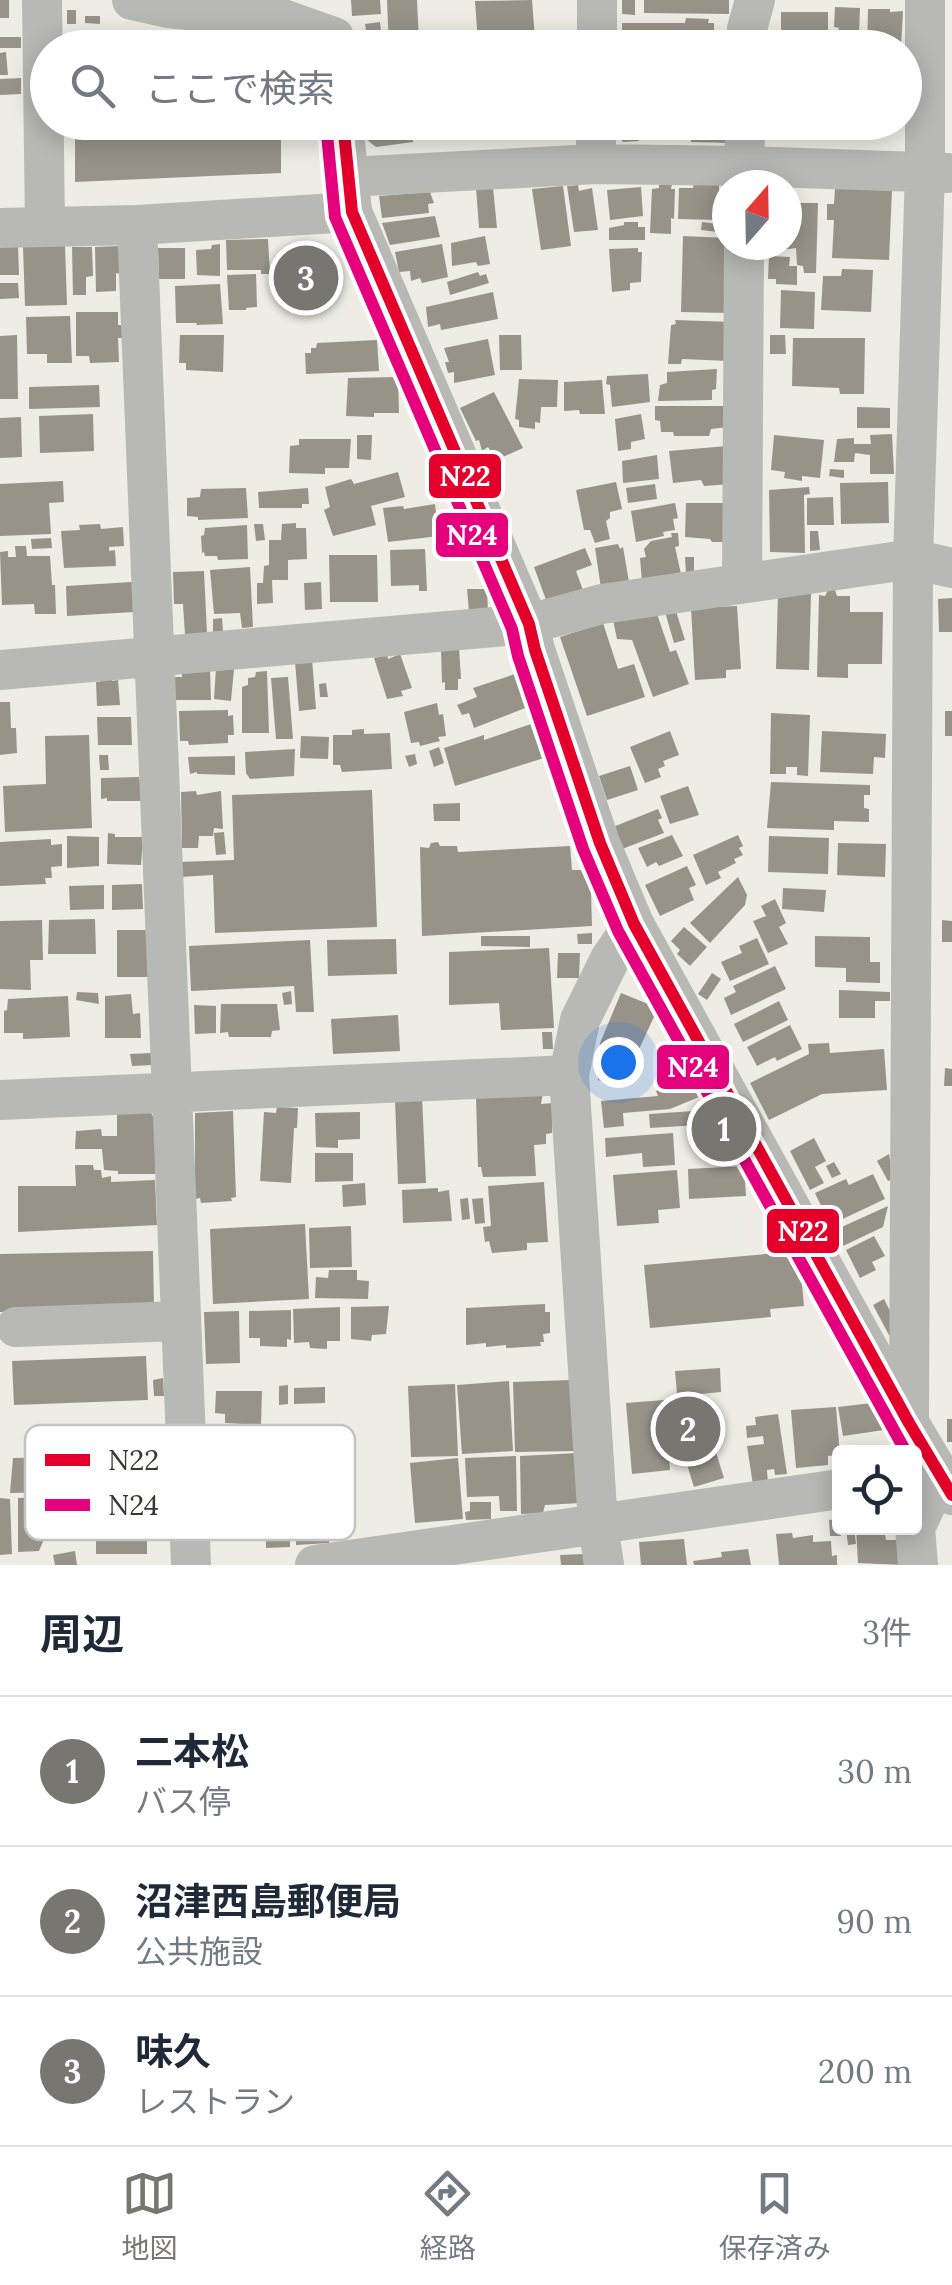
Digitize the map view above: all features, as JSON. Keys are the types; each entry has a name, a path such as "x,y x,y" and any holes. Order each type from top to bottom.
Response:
{"street":[{"path":"42,0 42,30"},
{"path":"132,0 333,28"},
{"path":"302,0 333,28"},
{"path":"597,0 597,30"},
{"path":"746,30 755,0"},
{"path":"909,1423 913,560 938,172 925,0"},
{"path":"44,140 45,226"},
{"path":"345,140 350,194 528,624 600,844 634,924 940,1481 914,1528 918,1565"},
{"path":"596,140 596,164"},
{"path":"744,170 745,140"},
{"path":"0,228 136,224 596,164 712,173"},
{"path":"802,174 938,172"},
{"path":"136,224 184,1425"},
{"path":"742,583 744,260"},
{"path":"0,670 528,624 602,604 913,560 952,568"},
{"path":"604,1565 568,1076 580,1020 610,959 634,924"},
{"path":"0,1100 568,1076"},
{"path":"16,1327 180,1321"},
{"path":"316,1565 832,1490"},
{"path":"189,1540 190,1565"}],"building":[{"path":"0,0 9,0 9,18 0,18"},
{"path":"351,0 380,0 381,14 352,16"},
{"path":"387,0 417,0 418,30 388,30"},
{"path":"532,0 534,30 477,30 475,1"},
{"path":"622,0 635,0 635,15 622,14"},
{"path":"644,0 729,0 729,14 644,13"},
{"path":"835,7 860,8 859,30 834,27"},
{"path":"868,9 903,11 902,30 867,30"},
{"path":"67,10 76,10 76,24 67,24"},
{"path":"781,12 828,12 828,30 781,30"},
{"path":"85,16 100,16 100,24 85,23"},
{"path":"686,18 709,19 714,30 622,30 622,23 685,23"},
{"path":"380,22 381,30 366,30 365,24"},
{"path":"0,37 21,37 21,48 0,48"},
{"path":"6,52 8,75 0,75 0,53"},
{"path":"21,78 21,94 0,95 0,79"},
{"path":"75,140 281,140 281,173 75,182"},
{"path":"367,140 413,140 413,142 376,147"},
{"path":"691,140 732,140 732,143"},
{"path":"694,183 712,184 712,220 678,219 679,188 693,188"},
{"path":"672,184 671,189 675,189 671,234 650,233 652,189"},
{"path":"578,185 579,191 592,188 598,230 574,232 567,186"},
{"path":"563,186 571,246 541,250 532,189"},
{"path":"493,187 497,228 479,228 476,188"},
{"path":"641,187 643,216 610,220 607,190"},
{"path":"835,188 892,190 889,260 832,258 834,220 827,220 827,204 834,204"},
{"path":"430,192 434,203 428,204 429,213 382,218 379,196"},
{"path":"802,203 818,203 816,273 804,273 803,266 797,265 797,260 802,260"},
{"path":"435,216 440,237 390,245 382,223"},
{"path":"638,222 638,227 645,227 645,240 609,240 609,228"},
{"path":"702,222 712,223 712,231 701,230"},
{"path":"485,236 490,264 452,266 451,243"},
{"path":"683,236 712,237 712,260 727,260 728,313 681,312"},
{"path":"268,239 270,274 261,274 261,270 227,270 226,240"},
{"path":"220,244 220,276 197,275 196,250"},
{"path":"442,244 448,277 422,283 420,278 411,281 410,271 399,272 395,252"},
{"path":"65,245 67,305 25,306 23,246"},
{"path":"0,246 18,246 19,275 0,275"},
{"path":"119,246 116,291 96,292 95,247"},
{"path":"72,247 92,247 93,276 86,277 86,295 73,295"},
{"path":"158,248 185,248 185,279 159,279"},
{"path":"638,248 642,252 641,282 630,283 630,290 612,292 609,249"},
{"path":"328,253 332,304 287,307 287,300 276,301 275,256"},
{"path":"769,260 790,260 789,266 797,266 797,285 776,284 776,279 768,279"},
{"path":"842,269 873,270 871,312 821,310 823,276 841,276"},
{"path":"478,272 480,276 486,274 489,283 450,295 447,282"},
{"path":"256,274 257,307 229,310 227,275"},
{"path":"0,283 18,283 19,298 0,299"},
{"path":"220,284 223,324 176,323 175,286"},
{"path":"781,290 815,292 814,329 780,328"},
{"path":"493,292 498,319 441,330 440,324 428,327 426,307"},
{"path":"76,312 118,312 118,325 122,325 119,362 90,363 89,356 76,356"},
{"path":"70,316 72,363 47,363 47,354 27,354 26,317"},
{"path":"675,320 733,322 729,361 682,359 681,364 668,364 671,325 676,324"},
{"path":"17,335 18,399 0,399 0,336"},
{"path":"180,335 224,335 223,372 186,370 186,363 179,363"},
{"path":"499,335 521,335 522,370 500,370"},
{"path":"770,335 785,335 786,354 770,354"},
{"path":"793,338 865,338 864,394 840,394 839,388 792,386"},
{"path":"488,339 495,375 454,383 454,372 448,373 444,348"},
{"path":"377,340 379,371 306,374 305,353 311,353 317,343"},
{"path":"717,369 712,400 658,401 660,385 667,383 667,372"},
{"path":"648,374 650,402 612,407 607,376"},
{"path":"398,377 399,413 346,416 348,378"},
{"path":"519,379 558,380 557,407 541,407 540,423 535,422 535,429 519,427 519,420 515,419"},
{"path":"602,380 605,414 564,411 564,382"},
{"path":"99,385 100,407 29,409 29,387"},
{"path":"494,392 523,448 496,460 488,447 482,451 460,408"},
{"path":"655,406 727,406 728,427 711,429 709,436 674,436 673,432 661,432 660,421 655,420"},
{"path":"857,407 890,408 890,428 857,428"},
{"path":"93,414 94,451 40,453 39,416"},
{"path":"641,414 645,439 631,442 631,449 618,451 615,419"},
{"path":"21,417 22,457 0,458 0,418"},
{"path":"892,434 894,474 870,474 870,455 855,453 854,462 834,462 837,439 854,438 854,444 871,444 870,435"},
{"path":"357,435 372,435 371,460 357,459"},
{"path":"774,435 824,440 820,478 802,476 802,481 784,478 785,472 771,470"},
{"path":"299,439 351,439 349,468 325,468 325,474 289,473 290,446 299,445"},
{"path":"727,446 731,484 704,486 701,480 673,483 669,451"},
{"path":"657,455 659,479 623,483 622,461"},
{"path":"830,469 844,470 844,478 829,476"},
{"path":"398,472 405,497 371,506 376,525 333,536 324,510 330,507 325,487"},
{"path":"63,481 64,502 49,503 51,534 0,536 0,484"},
{"path":"616,482 622,509 610,512 606,521 610,539 595,543 590,530 584,530 576,490"},
{"path":"888,482 889,523 841,524 840,483"},
{"path":"655,484 657,499 628,503 626,488"},
{"path":"809,487 810,494 804,495 805,553 770,552 769,490"},
{"path":"246,488 248,518 198,520 187,516 187,498 200,497 201,489"},
{"path":"308,488 309,504 302,504 302,508 259,508 258,492"},
{"path":"833,497 834,525 807,525 807,498"},
{"path":"675,503 675,530 636,542 631,511"},
{"path":"686,503 729,503 729,542 685,537"},
{"path":"435,504 439,536 388,542 383,508"},
{"path":"296,523 296,528 306,528 307,559 288,560 288,580 272,580 273,603 257,604 257,583 263,583 264,566 269,565 269,540 281,540 282,524"},
{"path":"100,524 101,529 123,527 124,546 109,547 109,551 115,550 116,566 64,568 61,531"},
{"path":"254,524 263,524 265,540 256,541"},
{"path":"247,525 248,559 218,560 217,556 202,553 201,536 205,528"},
{"path":"810,531 818,531 820,550 810,551"},
{"path":"671,533 678,533 679,546 675,547 681,574 642,582 640,558 646,557 644,549 651,541 672,537"},
{"path":"51,538 52,548 32,549 31,539"},
{"path":"618,544 620,549 623,547 629,582 601,588 595,548"},
{"path":"15,546 26,546 27,556 50,556 56,614 35,614 34,604 2,605 0,552 8,551 8,557 16,557"},
{"path":"585,548 592,565 576,571 584,593 549,608 534,567"},
{"path":"425,549 427,591 419,591 419,585 391,586 390,550"},
{"path":"329,555 377,555 378,602 330,602"},
{"path":"685,557 694,557 694,574 686,574"},
{"path":"250,567 253,627 242,628 240,613 214,614 210,570"},
{"path":"204,571 207,633 185,635 183,604 174,604 173,572"},
{"path":"132,582 134,612 67,616 66,586"},
{"path":"321,582 322,609 305,610 304,583"},
{"path":"467,589 487,589 488,612 469,612"},
{"path":"828,590 835,590 837,596 850,596 850,612 883,612 882,664 848,664 848,678 817,677 819,595 825,596"},
{"path":"778,592 811,593 809,670 776,669"},
{"path":"952,598 952,632 939,632 938,599"},
{"path":"737,606 741,669 726,670 726,678 695,680 691,608"},
{"path":"675,608 685,640 674,643 665,612"},
{"path":"657,614 670,652 676,650 689,684 653,697 632,640 617,639 613,620"},
{"path":"222,618 223,631 213,632 213,619"},
{"path":"603,623 618,669 634,664 645,697 587,716 560,637"},
{"path":"459,647 458,690 445,690 441,650"},
{"path":"400,654 412,688 401,691 403,696 387,699 374,658 387,655 388,659"},
{"path":"312,659 316,709 299,711 295,661"},
{"path":"216,668 234,669 231,701 214,699"},
{"path":"210,670 211,700 175,700 175,677 182,677 182,671"},
{"path":"267,671 269,733 242,733 242,687 248,685 248,678 255,677 256,672"},
{"path":"515,674 517,683 523,680 533,705 474,728 469,713 462,715 457,705 477,697 473,688"},
{"path":"112,676 112,681 118,680 120,705 97,706 98,677"},
{"path":"288,677 293,739 276,739 271,678"},
{"path":"326,683 328,697 320,697 319,684"},
{"path":"0,702 10,702 17,753 0,755"},
{"path":"437,703 446,736 420,746 419,742 411,743 404,712"},
{"path":"228,710 228,716 233,715 234,735 228,735 228,743 189,745 188,741 180,741 179,711"},
{"path":"945,711 952,711 952,736 945,736"},
{"path":"771,713 810,715 808,776 797,775 797,767 786,767 786,774 770,774"},
{"path":"97,717 131,717 132,745 98,745"},
{"path":"534,723 544,758 455,786 444,748"},
{"path":"364,729 364,734 390,733 392,769 342,772 340,765 333,765 333,735 352,735 352,730"},
{"path":"670,731 679,755 663,761 665,766 658,769 661,777 645,783 630,747"},
{"path":"822,731 886,734 885,758 874,757 873,774 820,772"},
{"path":"89,735 92,828 5,832 3,786 46,784 45,736"},
{"path":"301,736 329,737 328,759 300,758"},
{"path":"439,747 444,763 434,767 429,751"},
{"path":"295,749 294,776 250,779 246,773 245,752"},
{"path":"415,754 417,764 409,767 405,756"},
{"path":"99,755 108,755 109,770 100,770"},
{"path":"235,756 235,775 190,774 188,757"},
{"path":"630,766 638,790 607,800 599,776"},
{"path":"139,777 143,801 101,799 101,778"},
{"path":"771,782 870,785 870,795 864,795 869,822 834,821 834,830 767,828"},
{"path":"688,786 699,815 670,824 660,796"},
{"path":"372,790 377,927 215,933 213,875 180,877 179,862 234,860 232,795"},
{"path":"196,791 197,795 221,791 223,829 214,828 213,836 199,836 198,848 182,848 181,792"},
{"path":"460,803 460,821 434,821 433,804"},
{"path":"658,809 664,833 622,849 613,827"},
{"path":"224,832 226,854 216,855 214,833"},
{"path":"108,833 115,837 143,837 141,865 107,864"},
{"path":"672,835 683,856 647,867 638,848"},
{"path":"738,835 743,855 718,872 721,878 706,885 693,855"},
{"path":"67,836 99,837 99,866 67,868"},
{"path":"769,836 829,838 828,874 768,872"},
{"path":"51,839 51,845 62,844 62,866 51,867 52,878 45,878 46,884 0,886 0,842"},
{"path":"438,842 440,846 457,846 458,852 570,846 572,870 581,870 591,891 592,926 422,936 420,847 429,848 431,843"},
{"path":"838,843 886,844 885,877 837,875"},
{"path":"687,866 696,885 689,888 694,900 660,916 645,885"},
{"path":"738,877 747,895 745,905 710,943 690,923"},
{"path":"142,884 143,909 112,910 112,885"},
{"path":"104,885 104,909 70,910 69,886"},
{"path":"783,888 826,890 824,912 782,909"},
{"path":"775,899 786,923 779,927 788,944 768,953 753,921 766,916 761,906"},
{"path":"95,919 96,954 48,954 49,920"},
{"path":"42,920 43,960 30,960 31,990 0,989 0,921"},
{"path":"942,920 952,921 952,942 942,942"},
{"path":"684,927 707,947 690,966 677,954 680,950 671,941"},
{"path":"117,930 148,930 148,977 117,977"},
{"path":"592,933 592,944 578,944 577,934"},
{"path":"481,936 530,936 530,947 481,946"},
{"path":"815,936 870,937 870,962 880,962 880,983 846,982 846,968 815,967"},
{"path":"757,938 769,964 730,981 721,962 742,953 739,946"},
{"path":"396,939 397,974 328,976 327,940"},
{"path":"310,940 314,1012 296,1012 294,986 191,991 189,946"},
{"path":"549,948 554,1028 501,1030 499,1003 449,1005 449,952"},
{"path":"558,953 580,953 579,978 557,978"},
{"path":"775,966 786,989 731,1015 724,998 736,992 733,986"},
{"path":"712,973 721,979 707,1000 698,994"},
{"path":"839,990 890,992 890,1001 875,1001 875,1018 839,1018"},
{"path":"291,991 292,1004 284,1005 282,993"},
{"path":"77,992 98,993 99,1004 76,1000"},
{"path":"621,993 658,1008 636,1056 612,1085 598,1080 600,1043"},
{"path":"131,994 133,1014 140,1013 141,1038 105,1038 105,996"},
{"path":"68,996 70,1037 23,1039 23,1033 4,1033 8,999"},
{"path":"779,1001 788,1020 743,1042 734,1024"},
{"path":"221,1004 277,1004 280,1030 272,1031 271,1037 229,1037 228,1032 220,1033"},
{"path":"194,1005 216,1006 216,1033 195,1034"},
{"path":"398,1015 400,1051 333,1054 331,1019"},
{"path":"790,1025 802,1049 757,1066 747,1047"},
{"path":"542,1032 552,1032 553,1049 543,1049"},
{"path":"829,1043 830,1053 884,1049 887,1090 822,1094 769,1120 750,1083 809,1054 808,1044"},
{"path":"151,1053 152,1065 132,1066 130,1054"},
{"path":"945,1068 952,1069 952,1086 944,1086"},
{"path":"695,1074 704,1095 670,1109 623,1113 624,1126 604,1128 601,1101 658,1096 656,1091"},
{"path":"543,1093 541,1104 553,1103 552,1133 546,1134 546,1144 534,1145 536,1176 483,1177 478,1167 476,1097"},
{"path":"422,1097 426,1183 398,1184 395,1099"},
{"path":"713,1100 725,1122 650,1128 649,1114 708,1110 704,1104"},
{"path":"277,1107 298,1108 291,1183 260,1181 264,1112 276,1113"},
{"path":"149,1109 155,1120 155,1174 104,1170 102,1149 75,1149 76,1131 101,1129 102,1136 117,1136 117,1110"},
{"path":"233,1111 236,1197 232,1201 201,1203 200,1198 195,1199 195,1113"},
{"path":"360,1112 360,1139 338,1140 338,1148 316,1147 315,1113"},
{"path":"673,1133 675,1165 643,1167 642,1153 606,1157 605,1138"},
{"path":"814,1138 826,1161 815,1167 824,1183 810,1190 790,1151"},
{"path":"315,1153 353,1153 353,1181 315,1182"},
{"path":"889,1154 893,1179 888,1181 877,1161"},
{"path":"834,1162 841,1174 832,1178 826,1166"},
{"path":"75,1165 93,1165 94,1170 101,1170 102,1178 111,1176 111,1182 155,1180 157,1225 18,1232 18,1186 76,1186"},
{"path":"744,1166 746,1196 689,1199 688,1169"},
{"path":"677,1170 680,1208 658,1210 659,1223 617,1226 613,1175"},
{"path":"873,1174 885,1199 830,1225 815,1193 846,1179 849,1185"},
{"path":"544,1182 548,1242 527,1243 527,1250 492,1253 489,1241 485,1242 483,1227 491,1226 488,1186"},
{"path":"365,1183 366,1205 343,1207 342,1185"},
{"path":"438,1188 438,1192 449,1190 452,1221 403,1223 402,1190"},
{"path":"468,1198 470,1219 462,1220 460,1199"},
{"path":"483,1198 485,1223 475,1224 472,1199"},
{"path":"888,1206 883,1227 843,1246 835,1230"},
{"path":"305,1224 309,1299 213,1304 210,1229"},
{"path":"351,1226 352,1267 310,1268 309,1228"},
{"path":"874,1236 885,1256 872,1262 876,1270 860,1278 846,1250"},
{"path":"153,1251 154,1309 0,1312 0,1254"},
{"path":"799,1251 804,1306 770,1309 771,1317 650,1328 644,1265"},
{"path":"329,1270 357,1270 357,1280 369,1281 368,1299 315,1298 316,1277 328,1278"},
{"path":"884,1299 893,1317 890,1337 873,1305"},
{"path":"545,1304 545,1312 550,1312 550,1333 543,1334 541,1346 466,1345 466,1308"},
{"path":"389,1306 386,1334 372,1335 371,1341 351,1339 351,1307"},
{"path":"340,1307 340,1341 327,1341 327,1349 310,1348 309,1342 294,1343 293,1309"},
{"path":"291,1310 291,1340 287,1339 287,1347 260,1346 260,1338 249,1338 249,1311"},
{"path":"239,1311 240,1363 206,1364 204,1312"},
{"path":"146,1356 148,1400 14,1405 12,1361"},
{"path":"720,1368 721,1392 700,1394 701,1403 678,1405 675,1371"},
{"path":"163,1378 164,1396 154,1396 153,1380"},
{"path":"571,1380 574,1451 515,1452 513,1382"},
{"path":"509,1381 513,1451 462,1454 457,1385"},
{"path":"455,1384 458,1456 411,1457 408,1386"},
{"path":"288,1385 288,1404 279,1405 279,1386"},
{"path":"325,1387 325,1403 294,1404 294,1388"},
{"path":"216,1391 262,1391 261,1425 225,1423 225,1414 215,1413"},
{"path":"664,1400 670,1470 632,1474 626,1403"},
{"path":"880,1402 884,1430 843,1436 838,1407"},
{"path":"711,1406 714,1439 677,1443 673,1409"},
{"path":"836,1407 839,1445 832,1445 828,1465 796,1468 791,1410"},
{"path":"778,1414 787,1474 775,1475 774,1469 767,1470 768,1483 753,1485 747,1446 764,1444 763,1436 747,1438 746,1426 756,1425 755,1417"},
{"path":"947,1419 952,1419 952,1442 947,1442"},
{"path":"713,1443 724,1478 694,1487 683,1452"},
{"path":"579,1453 580,1503 545,1505 543,1513 521,1514 520,1456"},
{"path":"516,1456 517,1511 500,1511 499,1496 467,1497 465,1458"},
{"path":"13,1458 25,1458 25,1493 10,1493"},
{"path":"458,1458 463,1519 415,1523 410,1463"},
{"path":"0,1498 10,1499 12,1554 0,1555"},
{"path":"18,1498 25,1498 25,1540 44,1540 39,1551 18,1552"},
{"path":"470,1502 491,1502 491,1519 466,1520"},
{"path":"792,1533 793,1538 813,1535 813,1542 831,1541 837,1565 779,1565 776,1534"},
{"path":"847,1535 855,1535 856,1544 848,1545"},
{"path":"856,1535 885,1535 886,1540 899,1540 902,1565 858,1563"},
{"path":"684,1539 687,1565 641,1565 639,1542"},
{"path":"96,1540 147,1540 147,1554 96,1554"},
{"path":"266,1540 290,1540 290,1547 266,1548"},
{"path":"296,1540 329,1540 329,1543 296,1545"},
{"path":"748,1549 751,1565 694,1565 693,1561 722,1557 721,1552"},
{"path":"75,1551 77,1565 55,1565 53,1555"},
{"path":"585,1554 586,1565 561,1565 560,1555"}],"transit line":[{"name":"N24","path":"328,140 335,217 512,629 583,849 618,931 902,1445"},
{"name":"N22","path":"345,140 352,212 529,624 600,843 634,924 952,1495"}],"place":[{"name":"味久","path":"306,278"},
{"name":"二本松","path":"724,1129"},
{"name":"沼津西島郵便局","path":"688,1429"}]}
